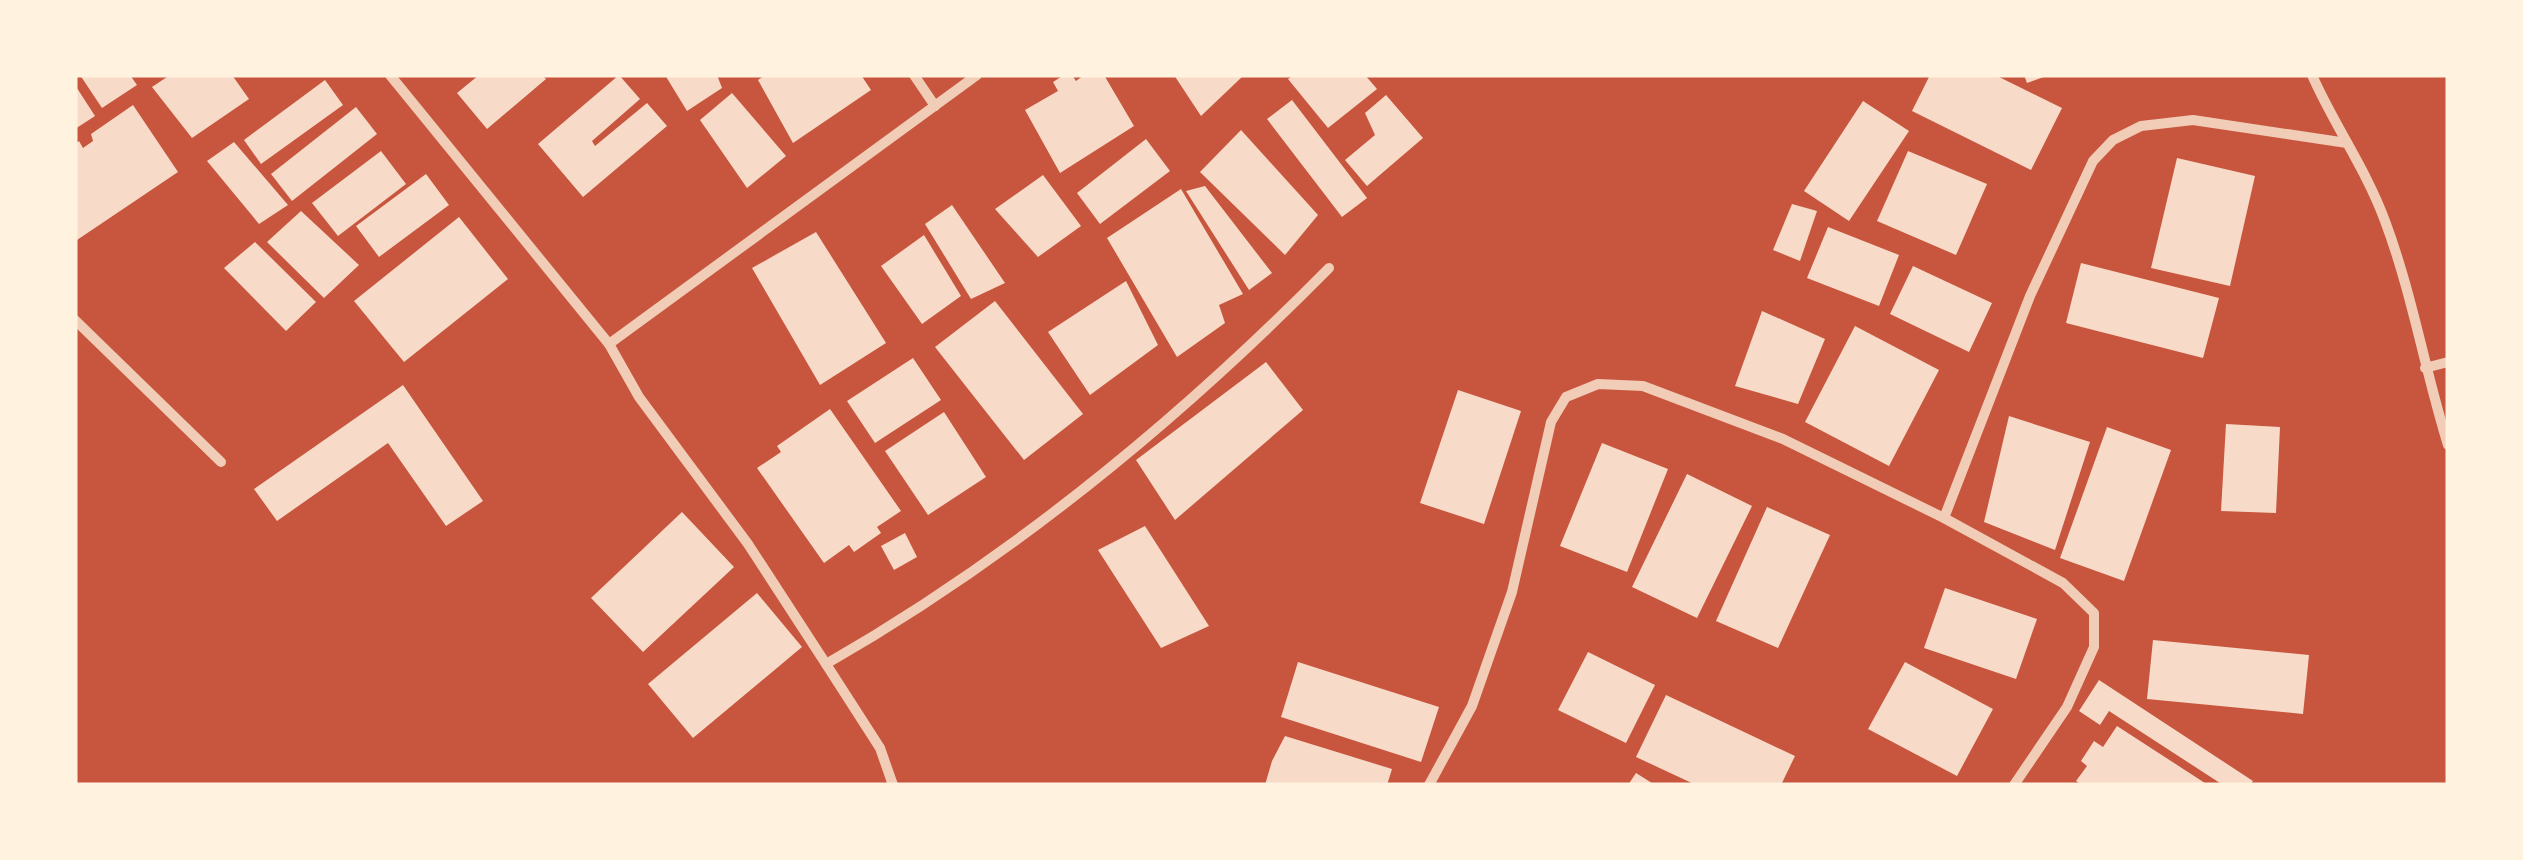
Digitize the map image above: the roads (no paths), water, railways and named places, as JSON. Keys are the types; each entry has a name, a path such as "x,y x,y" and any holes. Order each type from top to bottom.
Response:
{"street":[{"path":"390,75 609,344 639,397 748,544 826,664 880,748 893,785"},
{"path":"914,75 935,106"},
{"path":"609,344 977,75"},
{"path":"2312,75 2365,172 2384,219 2404,277 2424,368 2448,445"},
{"path":"1944,518 2030,296 2093,161 2113,140 2142,126 2193,120 2348,143"},
{"path":"826,664 951,588 1064,506 1212,381 1329,268"},
{"path":"75,320 221,462"},
{"path":"2424,368 2448,362"},
{"path":"1429,785 1478,690 1512,592 1551,422 1566,397 1598,384 1643,386 1783,439 1944,518 2064,583 2094,613 2094,648 2067,706 2014,785"}]}
